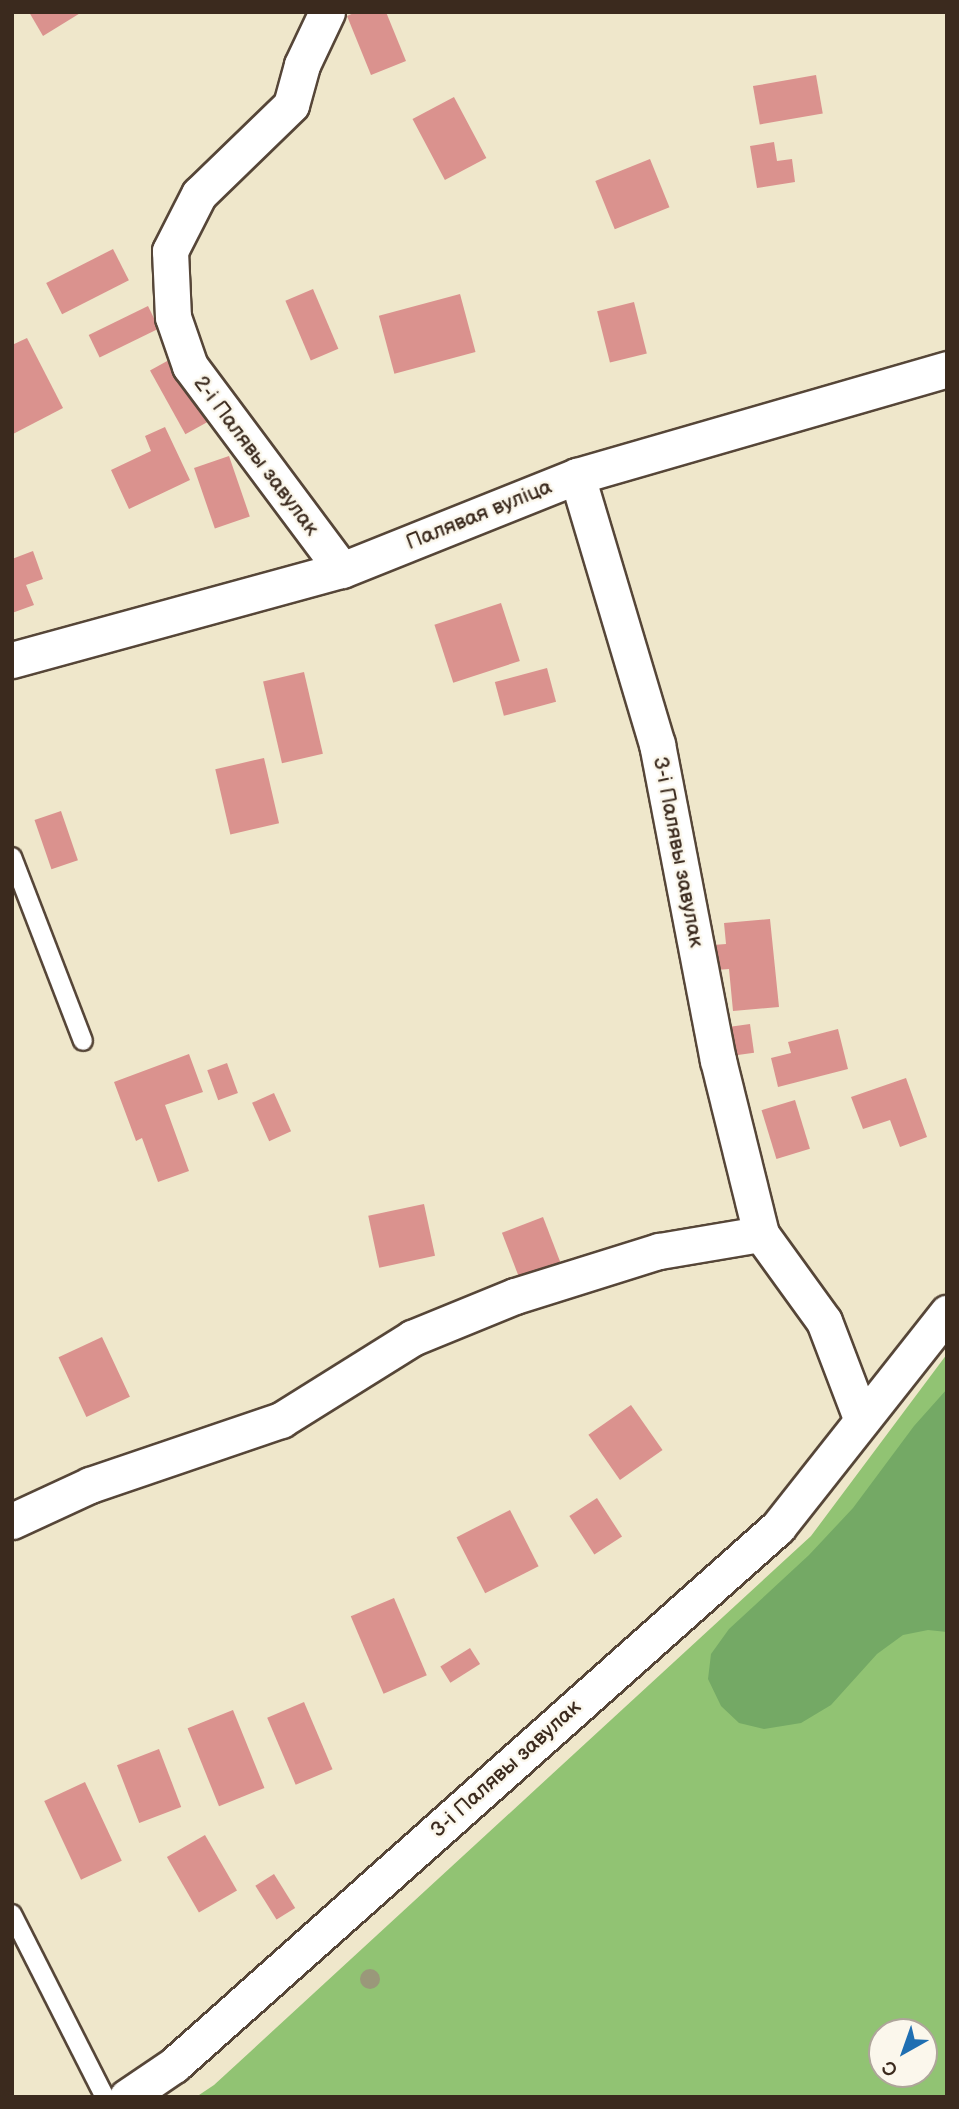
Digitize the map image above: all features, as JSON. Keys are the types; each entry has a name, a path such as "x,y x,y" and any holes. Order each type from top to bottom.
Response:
{"street":[{"name":"2-і Палявы завулак","path":"327,12 302,65 290,106 199,194 170,251 173,317 190,366 342,570"},
{"name":"Палявая вуліца","path":"12,660 342,570 577,476 947,369"},
{"name":"3-і Палявы завулак","path":"577,476 657,744 718,1060 761,1234 824,1321 861,1418"},
{"path":"12,1521 90,1485 281,1420 412,1338 515,1296 659,1251 761,1234"},
{"name":"3-і Палявы завулак","path":"127,2097 174,2065 778,1527 861,1418 947,1312"}],"lane":[{"path":"12,857 83,1041"},
{"path":"12,1914 105,2097"}],"green space":[{"path":"947,1354 947,2097 196,2097 214,2085 811,1536"},
{"path":"947,1389 947,1632 928,1630 903,1635 877,1654 831,1705 801,1723 764,1729 739,1723 721,1706 708,1679 711,1654 729,1629 809,1555 853,1508 914,1426"}],"building":[{"path":"29,12 82,12 43,36"},
{"path":"356,12 386,12 406,61 371,75 347,16"},
{"path":"816,75 823,113 760,125 753,86"},
{"path":"454,97 486,158 445,180 413,119"},
{"path":"774,142 777,161 792,159 795,182 757,188 750,146"},
{"path":"650,159 669,207 615,229 595,181"},
{"path":"113,249 129,280 62,314 46,283"},
{"path":"313,289 338,349 311,361 285,301"},
{"path":"460,294 476,352 394,374 379,316"},
{"path":"634,302 647,353 610,363 597,311"},
{"path":"148,306 159,328 100,357 89,335"},
{"path":"27,338 63,408 13,434 12,345"},
{"path":"178,355 213,419 185,434 150,371"},
{"path":"165,427 190,480 129,509 111,470 151,451 145,436"},
{"path":"229,456 250,517 215,529 194,468"},
{"path":"33,551 43,579 26,585 34,605 12,613 12,559"},
{"path":"501,603 520,661 453,683 434,625"},
{"path":"547,668 556,702 504,716 495,682"},
{"path":"304,672 323,754 282,763 263,681"},
{"path":"264,758 279,823 230,835 215,769"},
{"path":"61,811 78,860 51,869 35,820"},
{"path":"770,919 779,1007 733,1011 729,969 716,970 713,945 726,944 724,923"},
{"path":"750,1024 754,1053 734,1056 730,1027"},
{"path":"838,1029 848,1069 778,1087 771,1058 791,1053 788,1042"},
{"path":"189,1054 203,1092 165,1105 189,1171 158,1182 142,1138 136,1141 114,1082"},
{"path":"227,1063 238,1093 218,1100 207,1070"},
{"path":"906,1078 927,1137 900,1147 890,1120 863,1129 851,1097"},
{"path":"274,1093 291,1131 269,1141 252,1103"},
{"path":"795,1100 810,1149 776,1159 762,1110"},
{"path":"424,1204 435,1256 379,1268 368,1216"},
{"path":"543,1217 561,1263 519,1279 502,1233"},
{"path":"102,1337 130,1397 86,1417 58,1357"},
{"path":"631,1405 663,1450 620,1480 588,1435"},
{"path":"597,1498 622,1537 594,1555 569,1516"},
{"path":"510,1510 539,1566 485,1593 457,1537"},
{"path":"394,1598 427,1675 384,1694 351,1616"},
{"path":"470,1648 480,1664 450,1683 440,1667"},
{"path":"304,1702 333,1769 296,1785 267,1718"},
{"path":"233,1710 264,1788 219,1806 188,1728"},
{"path":"159,1749 181,1807 139,1823 117,1765"},
{"path":"85,1782 122,1861 81,1880 44,1801"},
{"path":"205,1835 237,1890 199,1912 167,1857"},
{"path":"274,1874 295,1908 277,1920 255,1886"}]}
